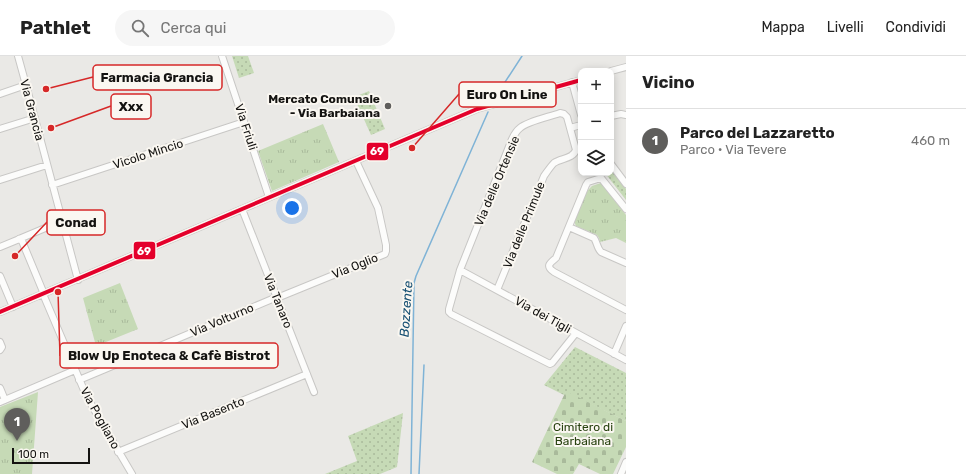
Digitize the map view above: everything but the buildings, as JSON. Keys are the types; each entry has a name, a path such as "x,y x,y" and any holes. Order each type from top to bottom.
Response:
{"street":[{"name":"Via Grancia","path":"18,56 78,280"},
{"name":"Via Friuli","path":"222,56 270,197"},
{"path":"614,70 626,67"},
{"path":"0,312 477,109 578,81"},
{"path":"572,82 578,104"},
{"path":"0,94 26,85"},
{"name":"Via delle Ortensie","path":"460,270 512,138 516,132 527,124 560,113 567,117 570,128"},
{"path":"614,115 626,115"},
{"path":"0,130 35,118"},
{"name":"Vicolo Mincio","path":"52,185 244,122"},
{"path":"570,128 578,126"},
{"name":"Via delle Primule","path":"497,290 544,176 554,163 572,156 575,153 576,147 570,128"},
{"name":"Via Oglio","path":"277,297 385,254 386,245 378,208 356,161"},
{"path":"0,180 47,165"},
{"path":"614,168 626,184"},
{"path":"599,176 588,182 586,185 556,258 550,262 550,270 626,310"},
{"path":"602,176 626,209"},
{"name":"Via Tanaro","path":"242,209 314,392"},
{"path":"0,246 19,240 62,221"},
{"path":"568,227 594,238 601,252 626,263"},
{"name":"Via Pogliano","path":"19,240 22,241 79,380 118,452 132,474"},
{"path":"460,270 449,309 451,314 550,364 576,333"},
{"name":"Via dei Tigli","path":"460,270 626,360"},
{"path":"0,276 13,307"},
{"name":"Via Volturno","path":"79,380 277,297"},
{"path":"614,354 626,326"},
{"path":"0,342 2,347 0,350"},
{"path":"0,388 2,401 75,370"},
{"name":"Via Basento","path":"118,452 307,374"},
{"path":"621,474 626,462"}],"green space":[{"path":"232,56 248,56 254,73 239,78"},
{"path":"369,91 385,129 371,135 354,97"},
{"path":"323,124 339,162 272,191 258,151"},
{"path":"614,173 626,189 626,200 607,176 614,176"},
{"path":"601,183 626,215 626,243 616,238 600,242 597,235 576,226 574,221 587,191 592,186"},
{"path":"120,283 138,329 96,346 83,298"},
{"path":"575,347 626,373 626,421 566,392 564,395 544,385"},
{"name":"Cimitero di Barbaiana","path":"566,391 626,421 626,447 613,474 600,474 579,464 573,474 557,474 532,462"},
{"path":"38,392 32,474 0,474 0,407"},
{"path":"403,413 397,467 380,474 325,474 357,461 348,436"}],"waterway":[{"name":"Bozzente","path":"496,96 522,56"},
{"name":"Bozzente","path":"411,474 414,283 488,112"},
{"name":"Bozzente","path":"419,474 424,365"}],"transit line":[{"name":"69","path":"0,312 477,109 578,81"}],"place":[{"name":"Farmacia Grancia","path":"46,89"},
{"name":"Mercato Comunale - Via Barbaiana","path":"388,106"},
{"name":"Xxx","path":"51,128"},
{"name":"Euro On Line","path":"412,148"},
{"name":"Conad","path":"15,256"},
{"name":"Blow Up Enoteca & Cafè Bistrot","path":"58,292"},
{"name":"Parco del Lazzaretto","path":"17,441"}]}
